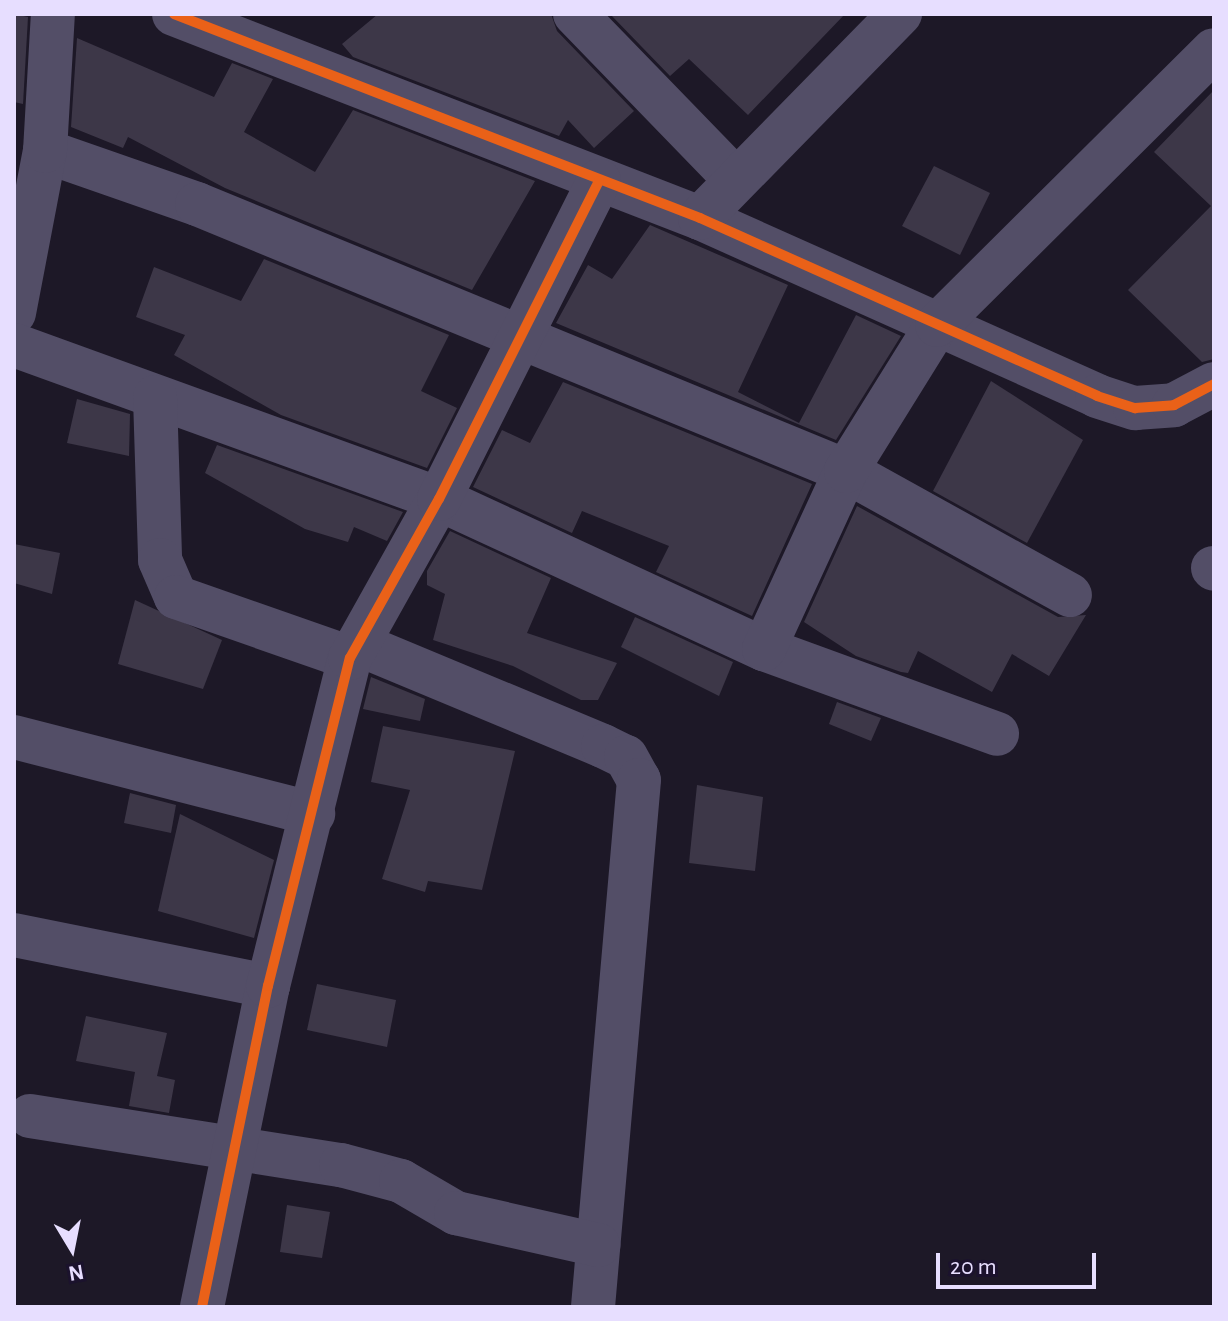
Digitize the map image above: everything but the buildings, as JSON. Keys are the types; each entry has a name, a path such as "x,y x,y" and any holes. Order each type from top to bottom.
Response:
{"street":[{"path":"14,313 45,151 53,14"},
{"path":"174,14 700,218 937,325 1135,408 1174,405 1214,384"},
{"path":"575,14 735,179"},
{"path":"700,218 900,14"},
{"path":"764,649 846,471 937,325 1214,50"},
{"path":"45,151 523,335 846,471 1070,595"},
{"path":"202,1307 268,986 354,651 439,499 599,181"},
{"path":"14,345 439,499 764,649 997,734"},
{"path":"155,397 160,560 176,597 354,651 603,746 626,757 639,780 593,1307"},
{"path":"14,737 313,814"},
{"path":"14,935 268,986"},
{"path":"30,1116 232,1151 341,1165 401,1181 456,1213 598,1245"}],"cycle path":[{"path":"174,14 700,218 1097,396 1135,408 1174,405 1214,384"},
{"path":"202,1307 268,986 350,658 439,499 599,181"}]}
